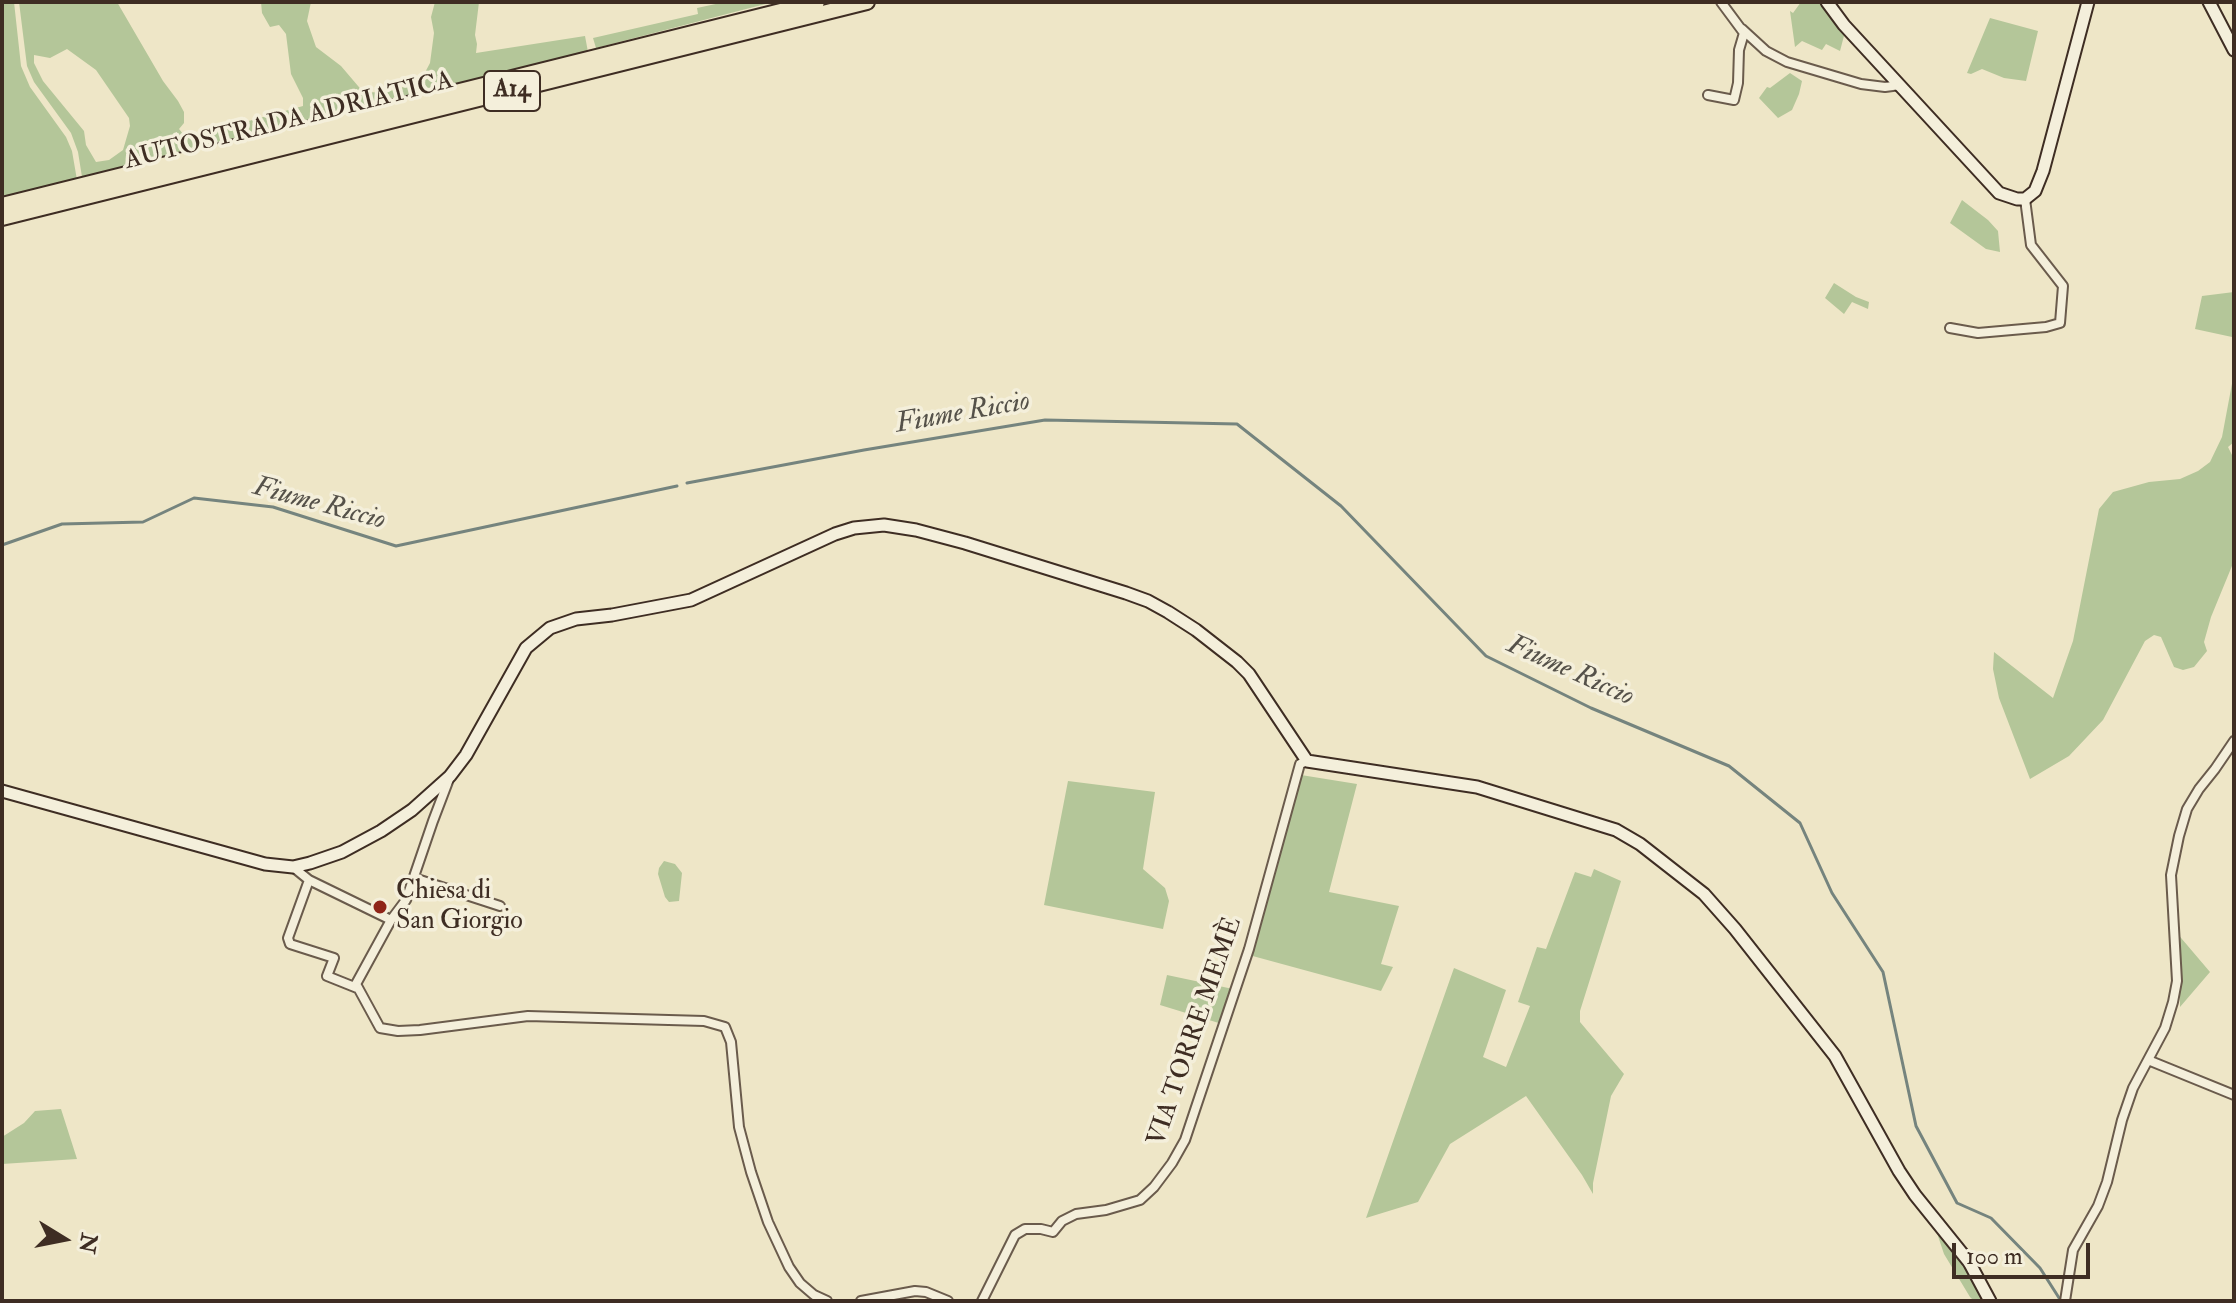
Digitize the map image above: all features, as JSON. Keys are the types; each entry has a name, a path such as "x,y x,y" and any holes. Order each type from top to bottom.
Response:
{"highway":[{"name":"AUTOSTRADA ADRIATICA","path":"2,218 155,174 817,2"},
{"name":"AUTOSTRADA ADRIATICA","path":"2,205 155,174 867,2"}],"street":[{"path":"1721,2 1742,29 1775,58 1861,84 1900,85"},
{"path":"1827,2 1844,25 1999,193 2009,198 2025,199 2035,191 2043,171 2088,2"},
{"path":"2209,2 2234,50"},
{"path":"1708,95 1734,100 1742,29"},
{"path":"1950,328 1978,333 2060,323 2063,286 2031,245 2025,199"},
{"path":"2,791 265,864 293,867 342,852 381,831 412,810 450,776 466,755 526,648 550,628 576,619 691,600 835,534 869,525 916,530 1126,593 1158,607 1196,630 1237,662 1260,689 1307,761 1459,784 1516,798 1616,830 1640,844 1704,894 1835,1056 1899,1171 1969,1262 1990,1301"},
{"path":"2065,1300 2073,1250 2098,1206 2133,1088 2165,1028 2173,1002 2177,981 2171,875 2187,809 2234,741"},
{"name":"VIA TORRE MEMÈ","path":"982,1301 1015,1235 1025,1229 1053,1232 1062,1221 1076,1214 1106,1210 1140,1200 1172,1163 1185,1140 1249,949 1300,764 1307,761"},
{"path":"450,776 406,900 391,920 356,984 380,1028 420,1030 528,1016 704,1021 725,1027 731,1042 739,1127 768,1222 800,1283 827,1301"},
{"path":"293,867 309,880 391,920"},
{"path":"414,878 500,906"},
{"path":"309,880 288,938 290,944 334,958 327,976 357,988"},
{"path":"2148,1060 2234,1095"},
{"path":"861,1301 915,1291 948,1301"}],"green space":[{"path":"2,2 14,2 21,66 30,87 66,137 77,180 2,198"},
{"path":"19,2 117,2 184,112 184,123 179,129 184,135 227,127 303,106 303,98 291,74 286,34 279,25 270,27 262,13 261,2 311,2 307,21 316,47 341,66 364,93 390,91 420,82 430,63 434,33 431,17 435,2 479,2 476,53 585,36 588,52 234,143 82,177 71,133 34,82 27,66","holes":["67,49 96,70 129,118 130,126 123,150 109,160 96,162 86,145 84,131 43,81 34,63 34,55 50,58"]},
{"path":"725,2 773,2 596,48 593,38 698,14 697,8"},
{"path":"1801,2 1819,2 1845,32 1840,51 1826,44 1822,50 1802,41 1795,47 1790,11 1793,13"},
{"path":"1990,18 2038,31 2026,81 2004,78 1982,69 1967,73"},
{"path":"1790,73 1802,81 1799,94 1792,110 1778,118 1759,98 1767,87 1770,88"},
{"path":"1962,200 1998,231 2000,252 1986,249 1950,223"},
{"path":"1834,283 1869,302 1868,309 1852,302 1844,314 1825,298"},
{"path":"2234,292 2234,373 2232,337 2195,329 2202,296"},
{"path":"2234,373 2234,442 2228,447 2234,459 2234,561 2211,617 2204,642 2207,651 2194,667 2183,670 2174,667 2161,637 2154,635 2145,641 2103,720 2069,756 2030,779 1999,698 1993,669 1994,652 2053,698 2073,641 2099,509 2113,492 2149,482 2180,479 2210,462 2222,437"},
{"path":"1301,775 1357,784 1329,892 1399,906 1381,964 1393,967 1381,991 1249,955"},
{"path":"1068,781 1155,792 1143,869 1165,888 1169,901 1163,929 1044,905"},
{"path":"664,861 675,864 682,873 679,901 669,902 665,897 658,874"},
{"path":"1594,869 1621,881 1580,1011 1580,1022 1624,1074 1611,1096 1593,1194 1526,1096 1450,1144 1418,1202 1366,1218 1454,968 1506,990 1483,1057 1506,1067 1530,1006 1518,1002 1537,947 1546,949 1575,872 1591,877"},
{"path":"2176,932 2210,972 2180,1007 2180,975"},
{"path":"1167,975 1233,989 1222,1024 1160,1005"},
{"path":"61,1109 77,1159 2,1164 2,1137 24,1123 35,1111"},
{"path":"1936,1230 1964,1262 1988,1301 1974,1301 1970,1297 1944,1254"}],"waterway":[{"name":"Fiume Riccio","path":"687,483 1045,420 1237,424 1341,506 1486,656 1591,708 1729,766 1800,823 1832,893 1883,972 1916,1126 1957,1203 1991,1218 2040,1268 2061,1301"},
{"name":"Fiume Riccio","path":"2,545 62,524 143,522 194,498 273,507 396,546 677,486"}],"place":[{"name":"Chiesa di San Giorgio","path":"380,907"}]}
